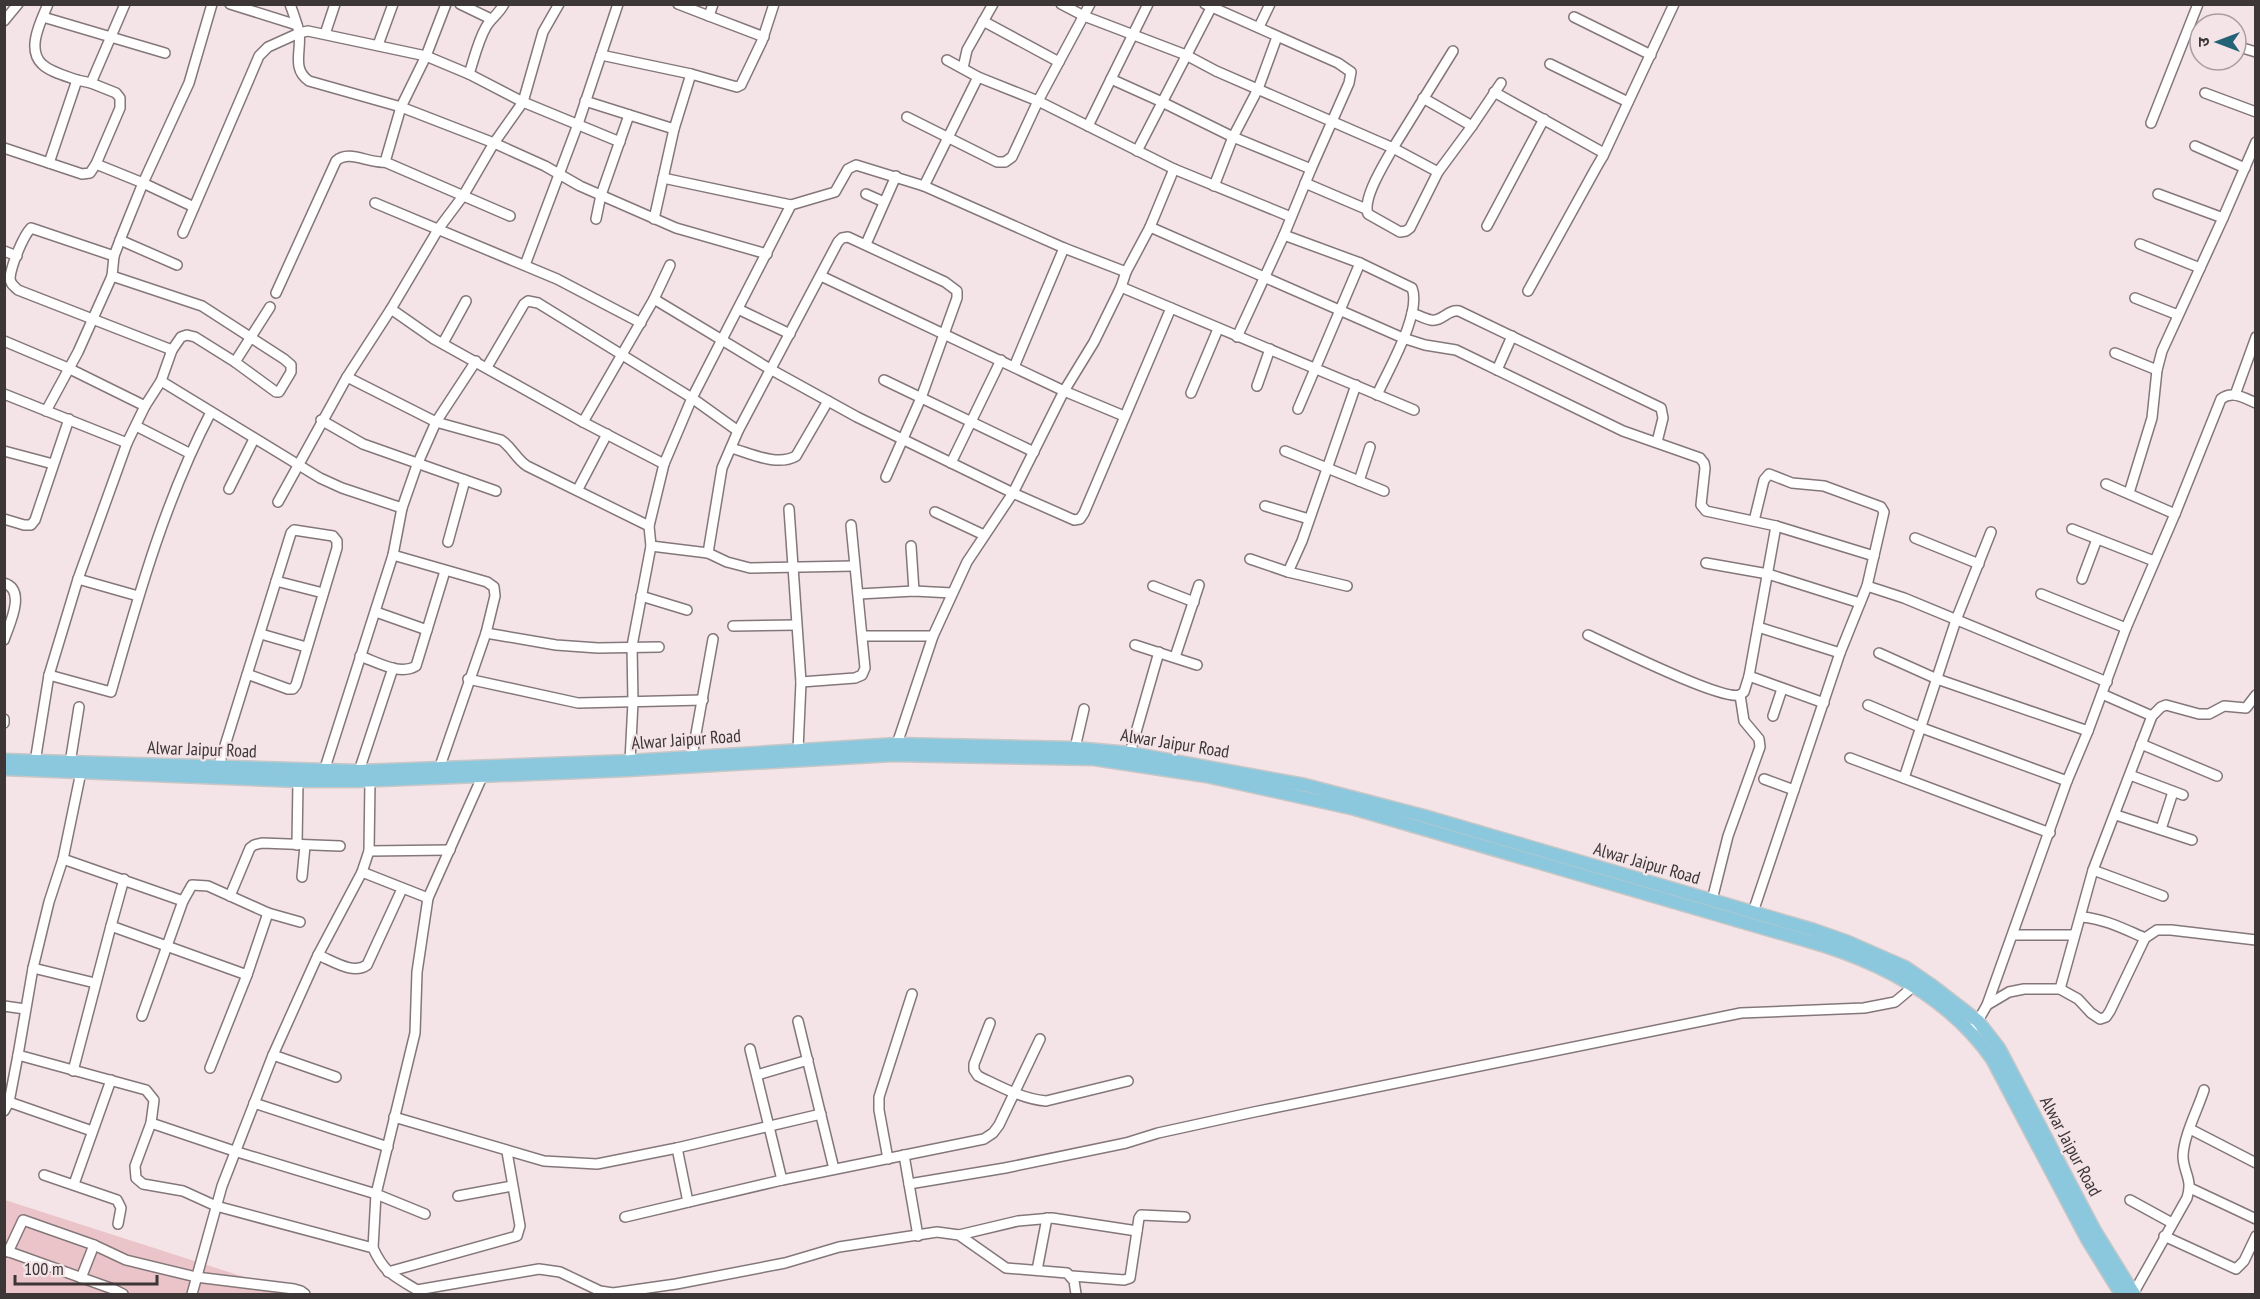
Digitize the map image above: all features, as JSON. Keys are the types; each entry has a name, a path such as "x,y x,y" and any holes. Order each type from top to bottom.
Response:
{"main road":[{"name":"Alwar Jaipur Road","path":"4,760 359,771 630,761 897,744 1075,748 1130,753 1316,787 1712,900 1726,910 1753,912 1814,930 1882,955 1905,967 1978,1022 1999,1048 2130,1294"},
{"name":"Alwar Jaipur Road","path":"4,769 298,781 370,781 893,755 1072,758 1128,763 1229,781 1355,809 1726,910 1845,952 1891,972 1914,986 1944,1008 1971,1033 1992,1059 2087,1239 2130,1294"}],"street":[{"path":"4,21 18,4"},
{"path":"4,148 82,174 90,173 120,108 120,98 116,93 43,66 38,60 35,40 48,4"},
{"path":"91,83 125,4"},
{"path":"46,411 78,352 112,276 114,256 142,183 189,83 212,4"},
{"path":"230,4 298,29 426,56 469,74 523,102 620,142"},
{"path":"290,4 298,29 298,70 309,81 401,107 494,143 654,219 703,237 767,254"},
{"path":"325,34 335,4"},
{"path":"378,45 393,4"},
{"path":"386,162 401,107 426,56 446,4"},
{"path":"460,4 491,19"},
{"path":"469,74 484,30 504,4"},
{"path":"278,502 299,466 321,420 347,377 439,228 463,196 494,143 523,102 543,32 559,4"},
{"path":"525,265 578,124 618,4"},
{"path":"678,4 764,37"},
{"path":"709,16 713,4"},
{"path":"601,55 691,74 732,86 741,85 764,37 774,4"},
{"path":"963,68 968,50 993,4"},
{"path":"1061,4 1084,16 1186,55 1216,71 1393,148 1438,172"},
{"path":"907,117 997,162 1005,162 1012,157 1038,101 1090,4"},
{"path":"1088,126 1148,4"},
{"path":"1259,27 1269,4"},
{"path":"1528,291 1603,156 1673,7 1663,4"},
{"path":"2151,123 2198,4"},
{"path":"1137,151 1208,6 1338,63 1351,72 1349,84 1237,337"},
{"path":"43,17 165,54"},
{"path":"1574,17 1650,55"},
{"path":"983,21 1059,62"},
{"path":"183,233 259,56 268,47 298,29"},
{"path":"1214,186 1233,137 1258,89 1277,37"},
{"path":"1366,209 1371,193 1393,148 1453,51"},
{"path":"947,60 978,77 1038,101 1174,169 1291,217"},
{"path":"1550,64 1628,102"},
{"path":"654,219 674,129 691,74"},
{"path":"924,186 978,77"},
{"path":"1111,79 1233,137 1311,169"},
{"path":"49,163 77,80"},
{"path":"1305,183 1366,209 1368,214 1401,232 1406,231 1410,228 1438,172 1501,83"},
{"path":"1494,92 1600,149 1603,156"},
{"path":"2205,93 2256,112"},
{"path":"1423,98 1472,126"},
{"path":"585,101 674,129"},
{"path":"596,219 601,195 629,115"},
{"path":"1487,226 1544,119"},
{"path":"2129,493 2152,418 2157,370 2162,351 2256,142"},
{"path":"2195,146 2245,168"},
{"path":"276,293 336,161 341,156 372,162 386,162 510,216"},
{"path":"96,164 194,207"},
{"path":"663,178 791,205 835,192 851,166 856,165 924,186 1064,248 1125,272"},
{"path":"897,744 933,636 952,593 967,562 1012,493 1064,391 1094,342 1121,287 1125,272 1150,227 1174,169"},
{"path":"866,244 896,176"},
{"path":"2158,194 2223,218"},
{"path":"867,195 884,202"},
{"path":"375,203 525,265 641,323"},
{"path":"630,761 633,702 632,646 651,546 649,526 664,464 692,398 791,205"},
{"path":"1150,227 1403,338 1425,345 1456,350 1623,431 1700,458 1704,463 1700,498 1701,505 1706,511 1776,526 1874,556"},
{"path":"114,256 31,228 27,232 10,278 12,285 18,290 172,350"},
{"path":"1284,234 1360,263 1412,288 1415,295 1412,313 1377,395"},
{"path":"708,553 722,468 770,369 842,238 848,237 866,244 945,282 957,291 957,298 921,398 886,477"},
{"path":"120,240 177,265"},
{"path":"2140,244 2200,268"},
{"path":"1014,367 1064,248"},
{"path":"4,251 17,256"},
{"path":"1298,410 1360,263"},
{"path":"582,422 641,323 670,265"},
{"path":"35,762 49,675 78,579 127,443 145,406 161,381 172,350 181,337 187,335 195,337 276,392 279,392 291,372 291,365 202,306 112,276"},
{"path":"821,276 1064,391 1124,416"},
{"path":"1121,287 1414,410"},
{"path":"2135,298 2178,315"},
{"path":"654,299 828,401 1012,493 1074,520 1080,519 1171,308"},
{"path":"443,343 466,301"},
{"path":"487,367 524,304 528,301 538,303 692,398 738,431"},
{"path":"235,362 270,307"},
{"path":"391,309 443,343 582,422 664,464"},
{"path":"738,309 790,334"},
{"path":"1412,313 1438,320 1451,311 1460,311 1661,408 1664,418 1657,442"},
{"path":"1191,393 1218,329"},
{"path":"1497,370 1512,336"},
{"path":"2235,394 2256,337"},
{"path":"4,340 145,406"},
{"path":"1257,386 1270,350"},
{"path":"2115,353 2157,370"},
{"path":"951,463 1001,360"},
{"path":"324,771 376,612 393,555 402,508 417,465 436,422 476,361"},
{"path":"347,377 436,422 501,440 508,445 519,461 649,526"},
{"path":"884,380 1034,452"},
{"path":"161,381 299,466 342,488 402,508"},
{"path":"1288,572 1356,385"},
{"path":"4,394 127,443"},
{"path":"1971,1033 1987,1005 2067,781 2126,628 2221,399 2225,395 2235,394 2256,403"},
{"path":"731,448 771,459 791,459 796,456 828,401"},
{"path":"49,675 111,692 138,596 189,453 212,412"},
{"path":"4,519 24,525 31,525 35,520 69,419"},
{"path":"321,420 363,444 417,465 496,491"},
{"path":"136,426 189,453"},
{"path":"578,489 606,434"},
{"path":"229,489 254,439"},
{"path":"1359,481 1370,447"},
{"path":"4,451 53,464"},
{"path":"1286,451 1384,491"},
{"path":"1753,912 1840,654 1867,586 1884,512 1881,507 1824,486 1792,483 1774,475 1767,476 1764,480 1754,522"},
{"path":"448,542 465,480"},
{"path":"2106,484 2175,514"},
{"path":"1265,506 1309,519"},
{"path":"789,509 801,682 798,750"},
{"path":"935,512 984,535"},
{"path":"801,682 855,678 862,675 865,668 851,525"},
{"path":"1588,635 1689,681 1727,695 1740,695 1744,692 1749,676 1776,526"},
{"path":"2072,529 2154,561"},
{"path":"218,768 291,533 294,530 333,536 337,540 337,548 296,685 293,689 247,675"},
{"path":"1904,778 1956,620 1991,532"},
{"path":"1915,538 1979,564"},
{"path":"2082,579 2097,539"},
{"path":"651,546 708,553 727,562 750,568 854,566"},
{"path":"911,546 914,591"},
{"path":"393,555 494,586 495,596 486,633 468,679 439,769"},
{"path":"1250,559 1288,572 1347,586"},
{"path":"1706,563 1768,574 1860,603"},
{"path":"360,656 393,668 409,670 416,666 445,571"},
{"path":"78,579 138,596"},
{"path":"276,580 324,593"},
{"path":"4,584 16,590 16,599 5,639"},
{"path":"1175,657 1199,585"},
{"path":"1154,586 1194,602"},
{"path":"1867,586 1904,598 2107,682"},
{"path":"859,594 914,591 952,593"},
{"path":"2041,594 2126,628"},
{"path":"641,596 687,610"},
{"path":"376,612 427,630"},
{"path":"733,626 796,625"},
{"path":"1758,627 1840,654"},
{"path":"486,633 556,645 598,648 659,647"},
{"path":"261,634 306,647"},
{"path":"863,636 933,636"},
{"path":"692,756 713,639"},
{"path":"1135,645 1197,665"},
{"path":"1130,753 1159,652"},
{"path":"1879,653 1937,679 2088,731"},
{"path":"359,771 393,668"},
{"path":"1749,676 1824,703"},
{"path":"468,679 569,702 588,704 703,700"},
{"path":"1773,716 1782,689"},
{"path":"2102,694 2152,716"},
{"path":"1712,900 1728,836 1760,747 1759,739 1744,721 1740,695"},
{"path":"2060,989 2074,935 2082,917 2093,870 2116,815 2152,716 2166,705 2199,714 2209,714 2224,706 2246,708 2256,695"},
{"path":"1868,705 1922,728 2067,781"},
{"path":"70,763 79,707"},
{"path":"1075,748 1084,709"},
{"path":"2141,744 2217,776"},
{"path":"1850,758 2050,833"},
{"path":"81,772 63,859 49,902 33,968 18,1055 9,1077 7,1106 92,1131"},
{"path":"2130,775 2183,795"},
{"path":"482,777 428,898 417,972 415,1033 376,1194 373,1248 381,1265 388,1272 418,1292 538,1269 550,1269 600,1291 613,1293 676,1284 785,1263 839,1247 937,1232 959,1235 1018,1221 1047,1218 1137,1231"},
{"path":"1764,779 1794,790"},
{"path":"298,781 302,877"},
{"path":"192,1294 216,1206 234,1152 273,1055 318,955 362,872 369,851 370,781"},
{"path":"2161,829 2173,792"},
{"path":"2116,815 2192,840"},
{"path":"230,896 250,848 254,844 340,846"},
{"path":"369,851 450,850"},
{"path":"63,859 183,901"},
{"path":"2093,870 2163,896"},
{"path":"362,872 428,898"},
{"path":"73,1071 124,879"},
{"path":"142,1016 183,901 192,885 208,886 268,913 300,922"},
{"path":"318,955 361,970 367,965 402,889"},
{"path":"210,1068 247,975 268,913"},
{"path":"2082,917 2095,918 2119,926 2145,939"},
{"path":"111,926 247,975"},
{"path":"1987,1005 2009,992 2024,989 2060,989 2078,999 2095,1016 2106,1017 2145,939 2157,930 2256,940"},
{"path":"2013,935 2074,935"},
{"path":"33,968 95,983"},
{"path":"909,1184 1005,1168 1126,1143 1254,1112 1741,1013 1864,1008 1885,1004 1895,1002 1914,986"},
{"path":"888,1159 879,1110 879,1097 912,994"},
{"path":"4,1006 25,1009"},
{"path":"798,1021 834,1169"},
{"path":"990,1023 974,1064 974,1071 978,1076 1015,1093 1046,1101 1128,1081"},
{"path":"626,1217 782,1180 984,1138 993,1133 999,1125 1040,1039"},
{"path":"750,1049 782,1180"},
{"path":"18,1055 146,1090 151,1094 154,1100 151,1123 135,1166 136,1178 144,1184 183,1191 216,1206 373,1248"},
{"path":"273,1055 336,1077"},
{"path":"758,1075 808,1060"},
{"path":"74,1184 111,1080"},
{"path":"2130,1294 2190,1188 2183,1159 2184,1147 2204,1090"},
{"path":"254,1103 388,1147"},
{"path":"394,1117 544,1161 597,1164 821,1114"},
{"path":"151,1123 234,1152 376,1194 425,1214"},
{"path":"2190,1129 2256,1163"},
{"path":"676,1148 688,1202"},
{"path":"388,1272 517,1236 520,1226 507,1152"},
{"path":"904,1155 918,1236"},
{"path":"44,1175 117,1200 121,1203 118,1224"},
{"path":"458,1196 513,1186"},
{"path":"2190,1188 2256,1219"},
{"path":"2130,1200 2172,1223"},
{"path":"959,1235 1006,1268 1054,1270 1072,1276 1124,1280 1130,1278 1137,1231 1142,1215 1185,1217"},
{"path":"1037,1270 1047,1218"},
{"path":"123,1294 6,1251 23,1220 94,1245 126,1260 196,1277 294,1289 305,1294"},
{"path":"2164,1236 2236,1269 2244,1261 2256,1236"},
{"path":"81,1278 94,1245"},
{"path":"1072,1276 1076,1294"}],"shaded area":[{"path":"5,1200 297,1294 5,1294"}]}
